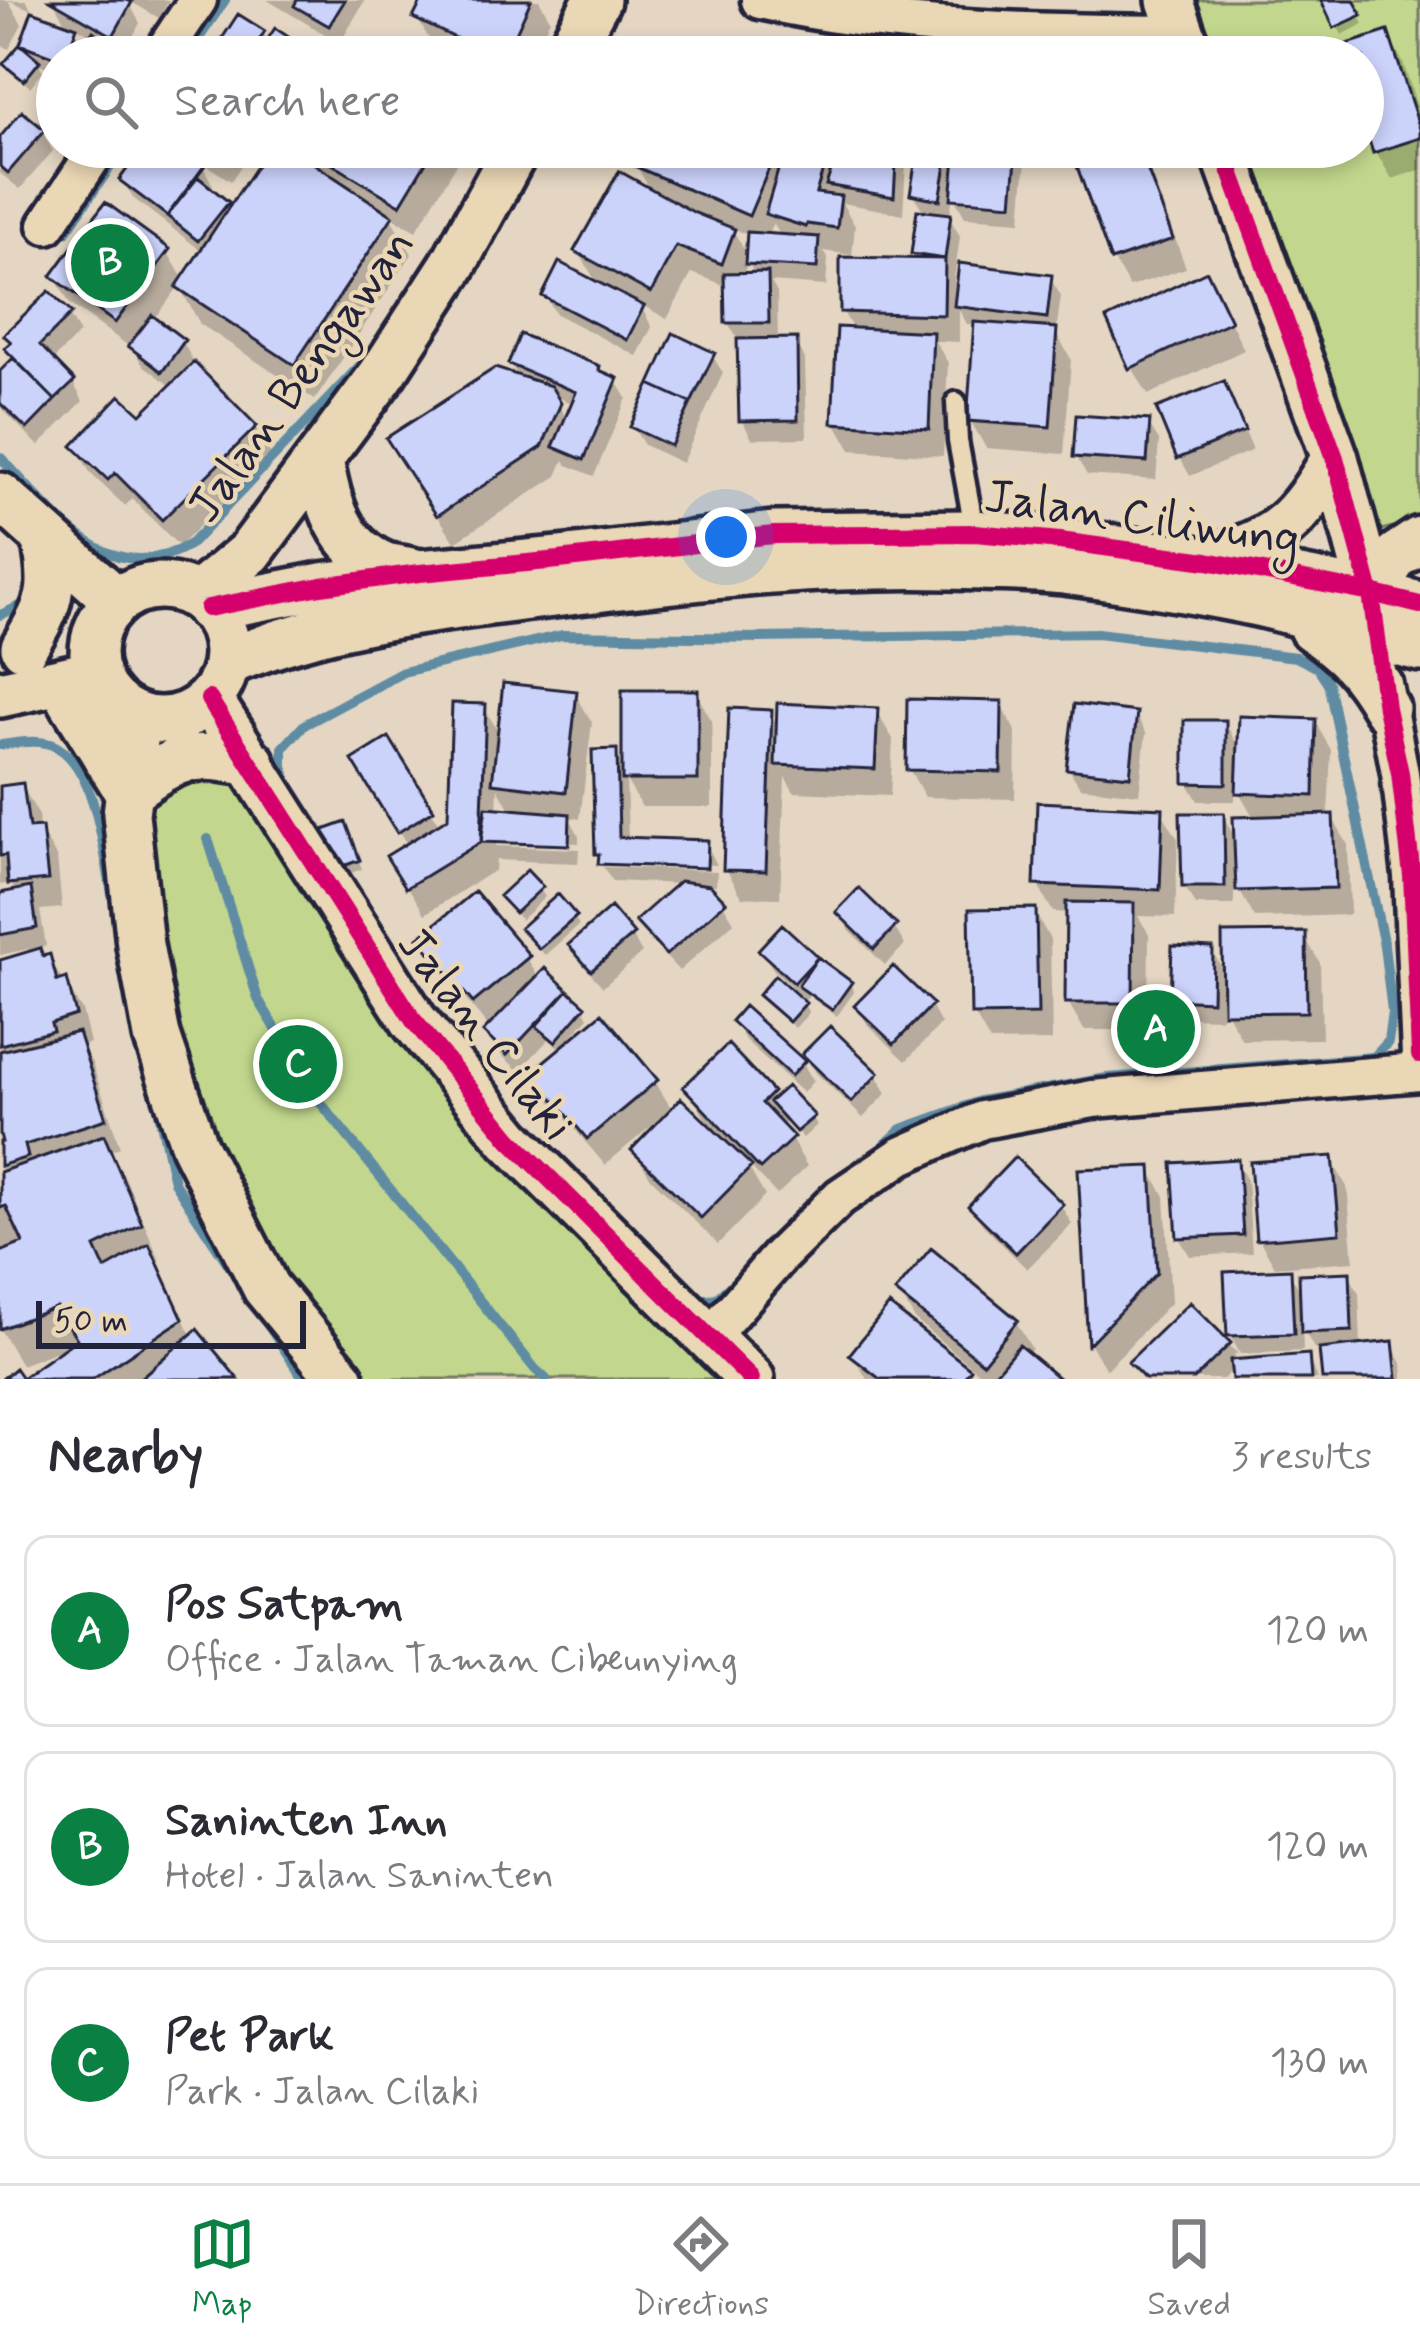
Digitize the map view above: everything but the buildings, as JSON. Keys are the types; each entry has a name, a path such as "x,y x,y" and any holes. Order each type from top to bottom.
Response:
{"street":[{"path":"174,36 199,0"},
{"path":"577,36 597,0"},
{"path":"760,0 898,22 1014,32 1180,30"},
{"path":"47,225 86,168"},
{"name":"Jalan Bengawan","path":"202,602 250,551 381,376 453,265 506,168"},
{"path":"1230,168 1335,458 1370,592 1412,876 1420,1055"},
{"path":"1207,561 1269,538 1311,497 1335,458"},
{"path":"320,459 334,519 357,548 383,565 419,573"},
{"path":"0,496 45,537 92,648 105,692 120,706 157,719 194,711 218,681 227,653 219,621 202,602 177,587 156,585 135,590 92,648 0,694"},
{"name":"Jalan Ciliwung","path":"202,602 559,560 773,552 975,533 1207,561 1420,605"},
{"path":"12,649 49,600 45,537"},
{"path":"1370,592 1396,556 1420,540"},
{"name":"Jalan Ciliwung","path":"218,681 273,643 347,624 517,599 773,552 1059,571 1263,604 1420,648"},
{"path":"1263,604 1338,646 1365,673 1386,708"},
{"path":"12,649 92,648"},
{"path":"92,648 128,792"},
{"name":"Jalan Cilaki","path":"218,681 253,763 364,946 427,1038 510,1139 751,1379"},
{"path":"138,716 126,814 140,945 157,1036 194,1146 266,1288 341,1379"},
{"path":"128,792 162,766 187,758 209,755 253,763"},
{"path":"708,1339 780,1256 840,1197 901,1156 982,1120 1093,1099 1420,1072"}],"lane":[{"path":"956,402 958,441 975,533"}],"green space":[{"path":"1177,0 1420,0 1420,520 1377,531 1238,168 1384,168 1384,36 1190,36"},
{"path":"199,780 246,785 322,911 745,1379 349,1379 188,1150 134,809"}],"waterway":[{"path":"200,36 225,0"},
{"path":"65,233 110,168"},
{"path":"0,457 84,540 108,553 134,559 162,556 192,543 371,354"},
{"path":"0,615 29,602"},
{"path":"1097,633 1296,657 1318,668 1328,683 1384,946 1392,1012 1388,1042 1374,1057 1107,1078 980,1101 902,1129 717,1298 681,1294 651,1272 487,1096 341,890 295,806 283,767 283,748 304,725 403,672 562,635 758,638 1097,633"},
{"path":"0,745 43,743 71,759 98,818 114,905"},
{"path":"208,839 258,999 320,1102 546,1379"},
{"path":"156,1099 174,1182 236,1276"},
{"path":"266,1322 304,1379"}],"cycle path":[{"path":"1230,168 1335,458 1371,593 1412,876 1420,1055"},
{"path":"208,608 420,573 773,535 975,533 1207,561 1420,605"},
{"path":"209,699 414,1021 510,1139 751,1379"}],"place":[{"name":"Saninten Inn","path":"110,263"},
{"name":"Pos Satpam","path":"1156,1029"},
{"name":"Pet Park","path":"298,1064"}]}
